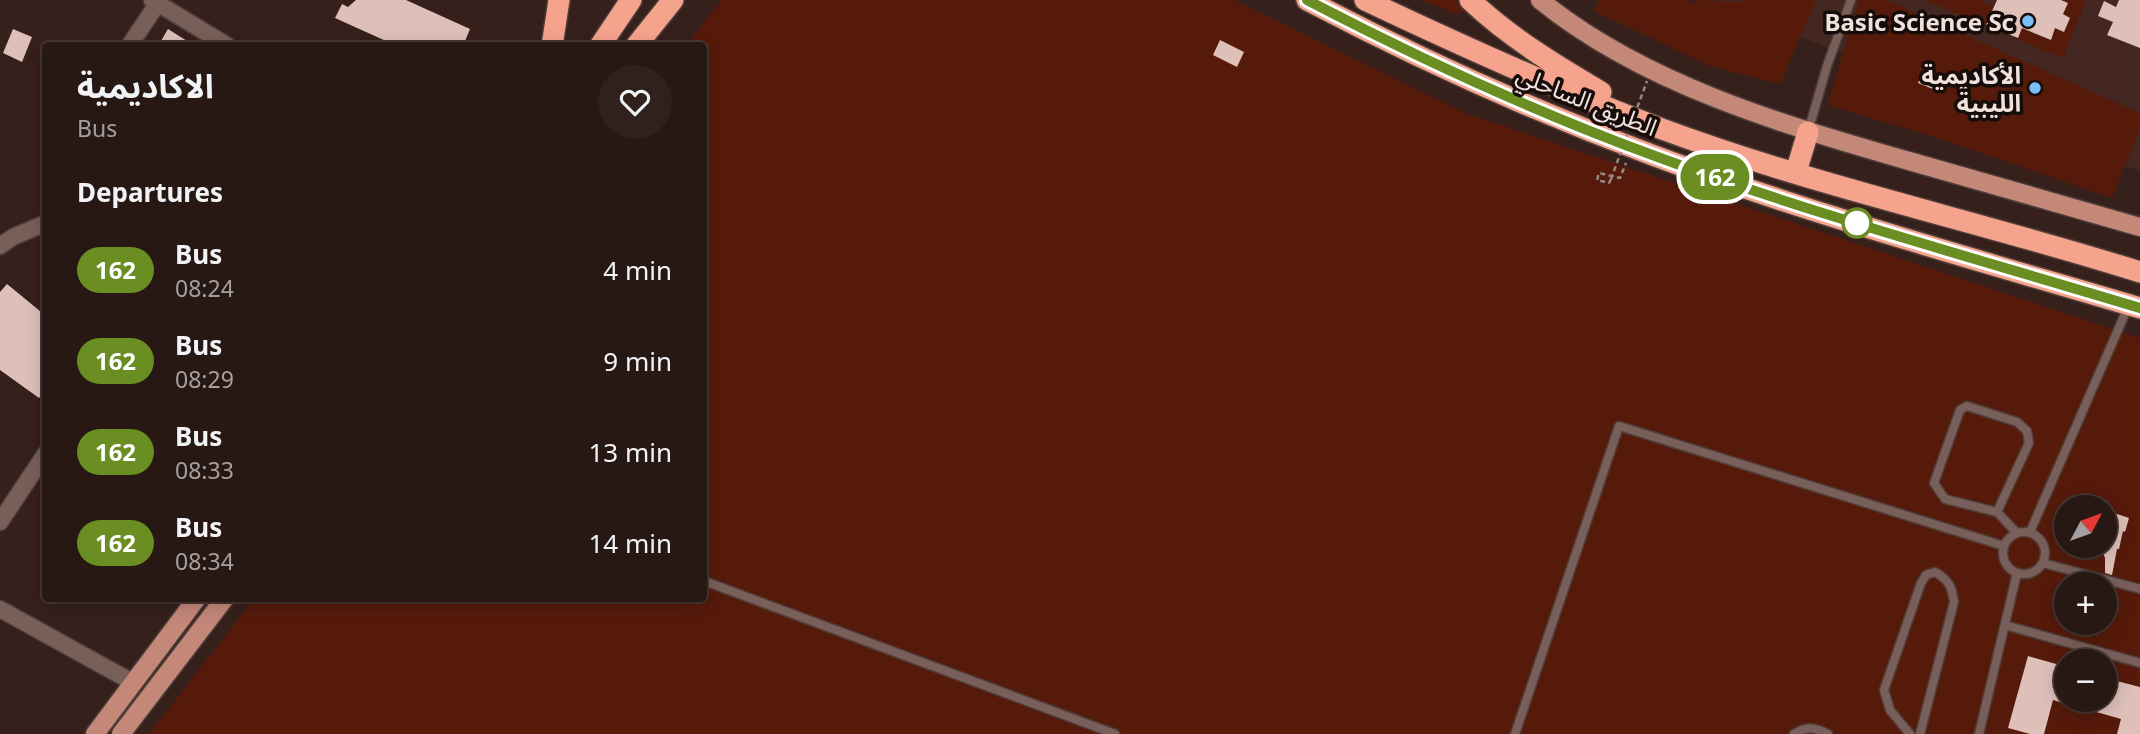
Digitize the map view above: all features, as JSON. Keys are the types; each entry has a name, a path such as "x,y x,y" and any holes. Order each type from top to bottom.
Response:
{"highway":[{"path":"553,42 559,0"},
{"path":"603,42 631,0"},
{"path":"629,42 657,0"},
{"path":"639,42 673,0"},
{"name":"الطريق الساحلي","path":"1307,0 1430,62 1516,101 1654,156 1782,200 2135,306"},
{"name":"الطريق الساحلي","path":"1365,0 1435,33 1663,129 1796,172 2140,272"},
{"path":"1470,0 1489,18 1546,59 1663,129"},
{"path":"1796,172 1808,132"}],"main road":[{"path":"1540,0 1582,30 1659,72 1751,112 1808,132 2140,227"},
{"path":"95,734 194,602"},
{"path":"121,734 222,602"}],"street":[{"path":"131,42 156,1 222,42"},
{"path":"0,246 13,237 42,225"},
{"path":"0,522 42,459"},
{"path":"0,609 134,683"}],"lane":[{"path":"1808,132 1850,0"},
{"path":"2030,532 2135,306"},
{"path":"1997,512 2029,443 2027,431 2017,422 1967,406 1960,410 1934,483 1945,499 1997,512 2017,533"},
{"path":"1515,734 1619,426 2004,546"},
{"path":"2030,532 2044,545 2045,557 2043,563 2033,572 2017,573 2005,561 2004,546 2010,537 2017,533 2030,532"},
{"path":"2043,563 2140,589"},
{"path":"1910,734 1891,710 1884,691 1921,583 1926,575 1935,572 1945,578 1952,587 1954,602 1920,734"},
{"path":"1979,734 2017,573"},
{"path":"707,582 1115,734"},
{"path":"2005,625 2140,663"},
{"path":"1794,734 1806,727 1828,734"}],"path":[{"path":"1620,178 1599,173 1597,180 1609,183 1611,178 1647,81"}],"shaded area":[{"path":"722,0 1234,0 1465,113 2140,338 2140,734 149,734 252,602 707,602 707,42 688,42"},
{"path":"1420,0 1455,0 1466,11 1457,14"},
{"path":"1599,0 1686,0 1695,4 1698,0 1816,0 1780,84 1710,66 1594,11"},
{"name":"الأكاديمية الليبية","path":"1708,0 2140,0 2140,171 1918,83"},
{"path":"1859,0 1886,0 2140,113 2140,128 2112,198 1931,136 1827,105"},
{"path":"1924,0 1979,0 1994,6 1986,25"},
{"path":"2061,0 2086,0 2063,58 2013,38 2018,38 2022,28 2051,39 2055,28 2064,32 2070,18 2063,14 2067,2"}],"building":[{"path":"356,0 406,0 470,29 465,42 388,42 335,18 342,4 348,7"},
{"name":"Basic Science Sc","path":"1997,0 2061,0 2068,3 2063,14 2070,18 2064,32 2055,28 2051,40 2022,28 2018,38 1986,25"},
{"path":"2119,0 2140,0 2140,48 2107,35 2113,22 2098,16 2104,1 2116,7"},
{"path":"13,29 32,37 22,62 3,53"},
{"path":"168,29 189,42 160,42"},
{"path":"1220,40 1244,52 1237,67 1213,55"},
{"path":"1924,70 1948,79 1943,93 1918,83"},
{"path":"7,284 42,313 42,394 39,398 0,370 0,292"},
{"path":"2118,514 2129,518 2118,549"},
{"path":"2105,558 2115,558 2113,572 2105,572"},
{"path":"2028,656 2054,663 2054,700 2044,734 2030,734 2008,728"},
{"path":"2117,681 2140,687 2140,734 2117,734 2121,719 2096,712 2117,712"}],"bus line":[{"name":"162","path":"1307,0 1430,62 1516,101 1654,156 1782,200 2140,308"}],"place":[{"name":"Basic Science Sc","path":"2028,21"},
{"name":"الأكاديمية الليبية","path":"2035,88"}]}
